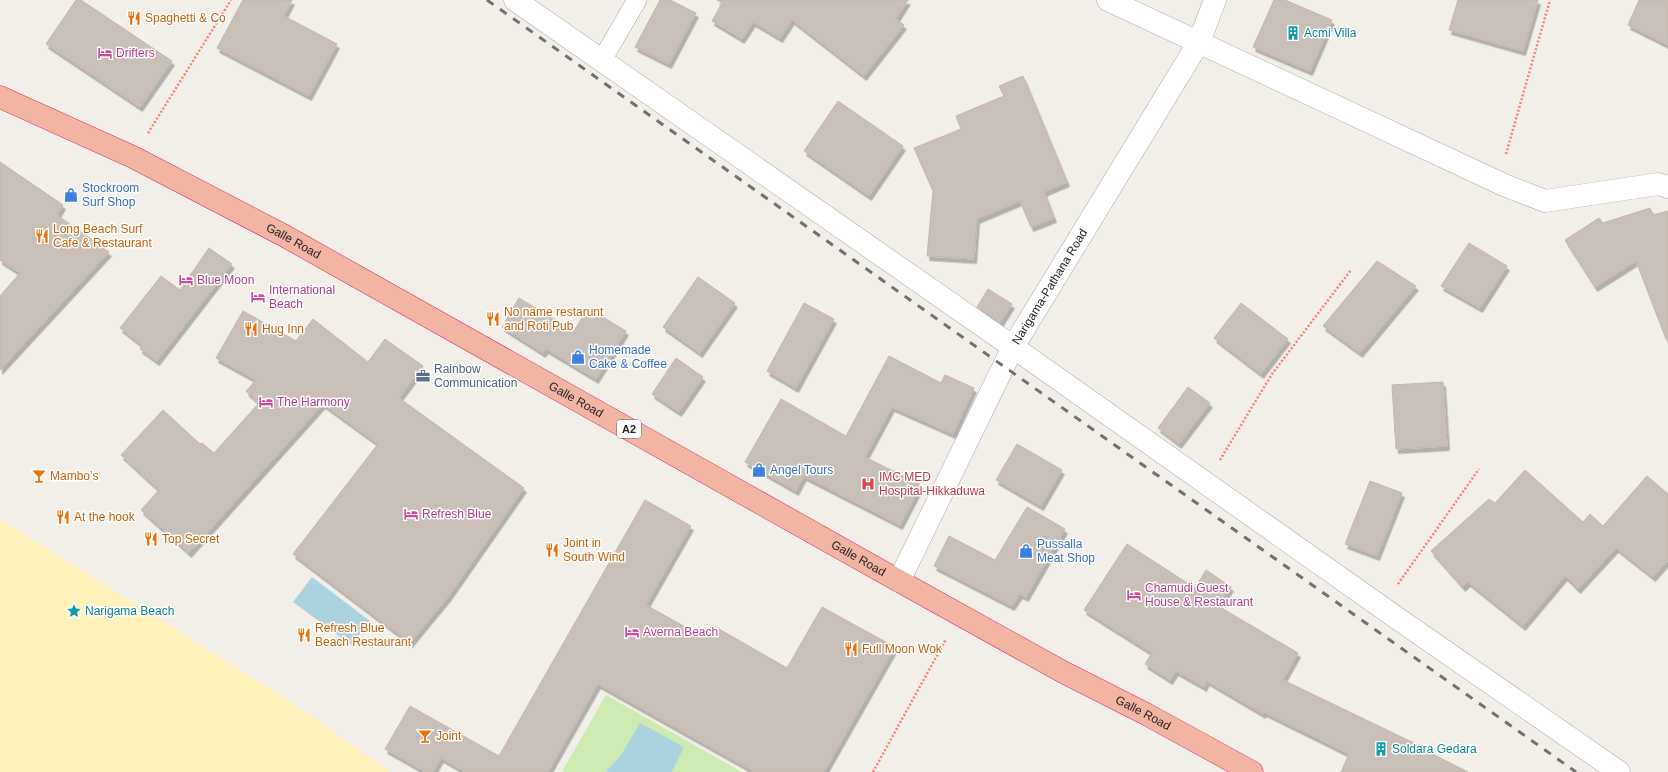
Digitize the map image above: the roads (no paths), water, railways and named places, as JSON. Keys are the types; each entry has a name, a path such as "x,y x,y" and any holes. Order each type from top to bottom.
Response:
{"highway":[{"name":"Galle Road","path":"0,98 133,157 282,235 960,615 1063,672 1146,714 1252,772"}],"street":[{"path":"515,0 1207,483 1382,608 1619,772"},
{"path":"1108,0 1498,182 1545,201 1658,184 1668,187"},
{"name":"Narigama-Pathana Road","path":"899,581 1013,347 1199,42 1215,0"}],"lane":[{"path":"602,60 637,0"}],"water":[{"path":"312,577 370,621 351,645 293,602"},
{"path":"640,723 684,747 672,772 606,772 623,752"}],"railway":[{"path":"487,0 1576,772"}],"place":[{"name":"Spaghetti & Co","path":"134,18"},
{"name":"Acmi Villa","path":"1293,33"},
{"name":"Drifters","path":"105,53"},
{"name":"Stockroom Surf Shop","path":"71,195"},
{"name":"Long Beach Surf Cafe & Restaurant","path":"42,236"},
{"name":"Blue Moon","path":"186,280"},
{"name":"International Beach","path":"258,297"},
{"name":"No name restarunt and Roti Pub","path":"493,319"},
{"name":"Hug Inn","path":"251,329"},
{"name":"Homemade Cake & Coffee","path":"578,357"},
{"name":"Rainbow Communication","path":"423,376"},
{"name":"The Harmony","path":"266,402"},
{"name":"Angel Tours","path":"759,470"},
{"name":"Mambo’s","path":"39,476"},
{"name":"IMC MED Hospital-Hikkaduwa","path":"868,484"},
{"name":"Refresh Blue","path":"411,514"},
{"name":"At the hook","path":"63,517"},
{"name":"Top Secret","path":"151,539"},
{"name":"Joint in South Wind","path":"552,550"},
{"name":"Pussalla Meat Shop","path":"1026,551"},
{"name":"Chamudi Guest House & Restaurant","path":"1134,595"},
{"name":"Narigama Beach","path":"74,611"},
{"name":"Averna Beach","path":"632,632"},
{"name":"Refresh Blue Beach Restaurant","path":"304,635"},
{"name":"Full Moon Wok","path":"851,649"},
{"name":"Joint","path":"425,736"},
{"name":"Soldara Gedara","path":"1381,749"}]}
